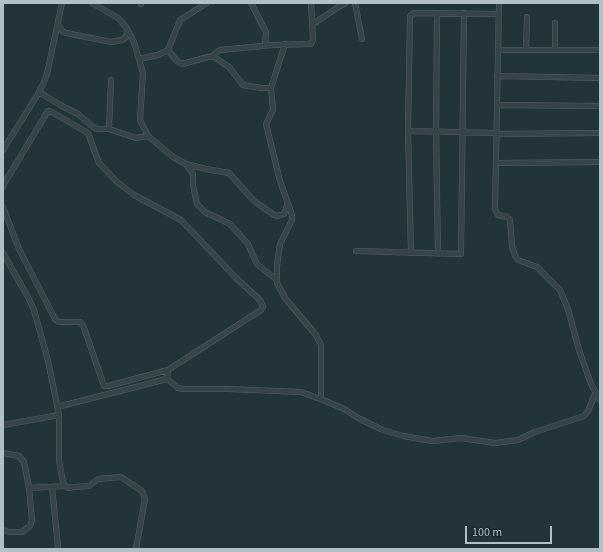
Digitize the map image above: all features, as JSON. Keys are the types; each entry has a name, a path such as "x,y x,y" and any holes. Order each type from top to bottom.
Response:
{"street":[{"path":"3,150 39,92 47,74 62,3"},
{"path":"92,3 118,18 134,42 143,73 140,120 148,136 173,157 186,164 229,173 254,201 274,215 284,214 288,203"},
{"path":"139,59 158,55 168,50 180,20 207,3"},
{"path":"251,3 266,32 265,46"},
{"path":"168,50 182,64 211,57 220,50 285,44 311,44 313,40 311,3"},
{"path":"313,24 346,3"},
{"path":"355,3 362,39"},
{"path":"499,3 496,212 498,215 507,217 510,220 512,246 518,260 536,267 560,290 568,309 579,350 595,394 600,400"},
{"path":"411,253 408,131 410,16 414,12 499,14"},
{"path":"437,13 436,132 438,254"},
{"path":"356,251 460,255 462,252 464,13"},
{"path":"526,50 527,17"},
{"path":"554,50 555,23"},
{"path":"58,24 66,33 111,42 122,40 126,37 128,31"},
{"path":"285,44 271,88 274,108 266,124 280,181 292,218 280,244 277,280 278,286 285,298 316,335 321,345 321,399"},
{"path":"498,50 600,50"},
{"path":"211,57 219,59 229,67 243,85 271,88"},
{"path":"497,76 600,78"},
{"path":"109,129 111,80"},
{"path":"39,92 60,106 78,114 92,127 97,129 109,129 136,138 148,136"},
{"path":"497,106 600,106"},
{"path":"3,187 48,111 50,111 88,133 99,163 116,180 132,194 181,220 262,303 263,307 261,310 168,370 104,386 83,325 80,322 59,322 55,319 17,246 3,207"},
{"path":"408,131 496,134 599,133"},
{"path":"496,163 600,162"},
{"path":"186,164 193,174 193,185 197,204 205,212 230,224 248,244 257,264 277,280"},
{"path":"3,253 34,310 48,361 58,414 59,461 65,486"},
{"path":"167,379 168,370"},
{"path":"167,379 178,388 184,389 301,392 344,409 360,419 383,430 403,436 432,441 461,438 495,443 518,440 535,432 584,416 588,411 595,394"},
{"path":"57,407 167,379"},
{"path":"3,425 58,414"},
{"path":"3,453 19,456 24,462 29,488 32,520 30,525 22,532 5,532"},
{"path":"29,488 65,486 68,488 89,486 98,479 121,477 142,491 145,499 136,549"},
{"path":"52,487 58,547"}]}
